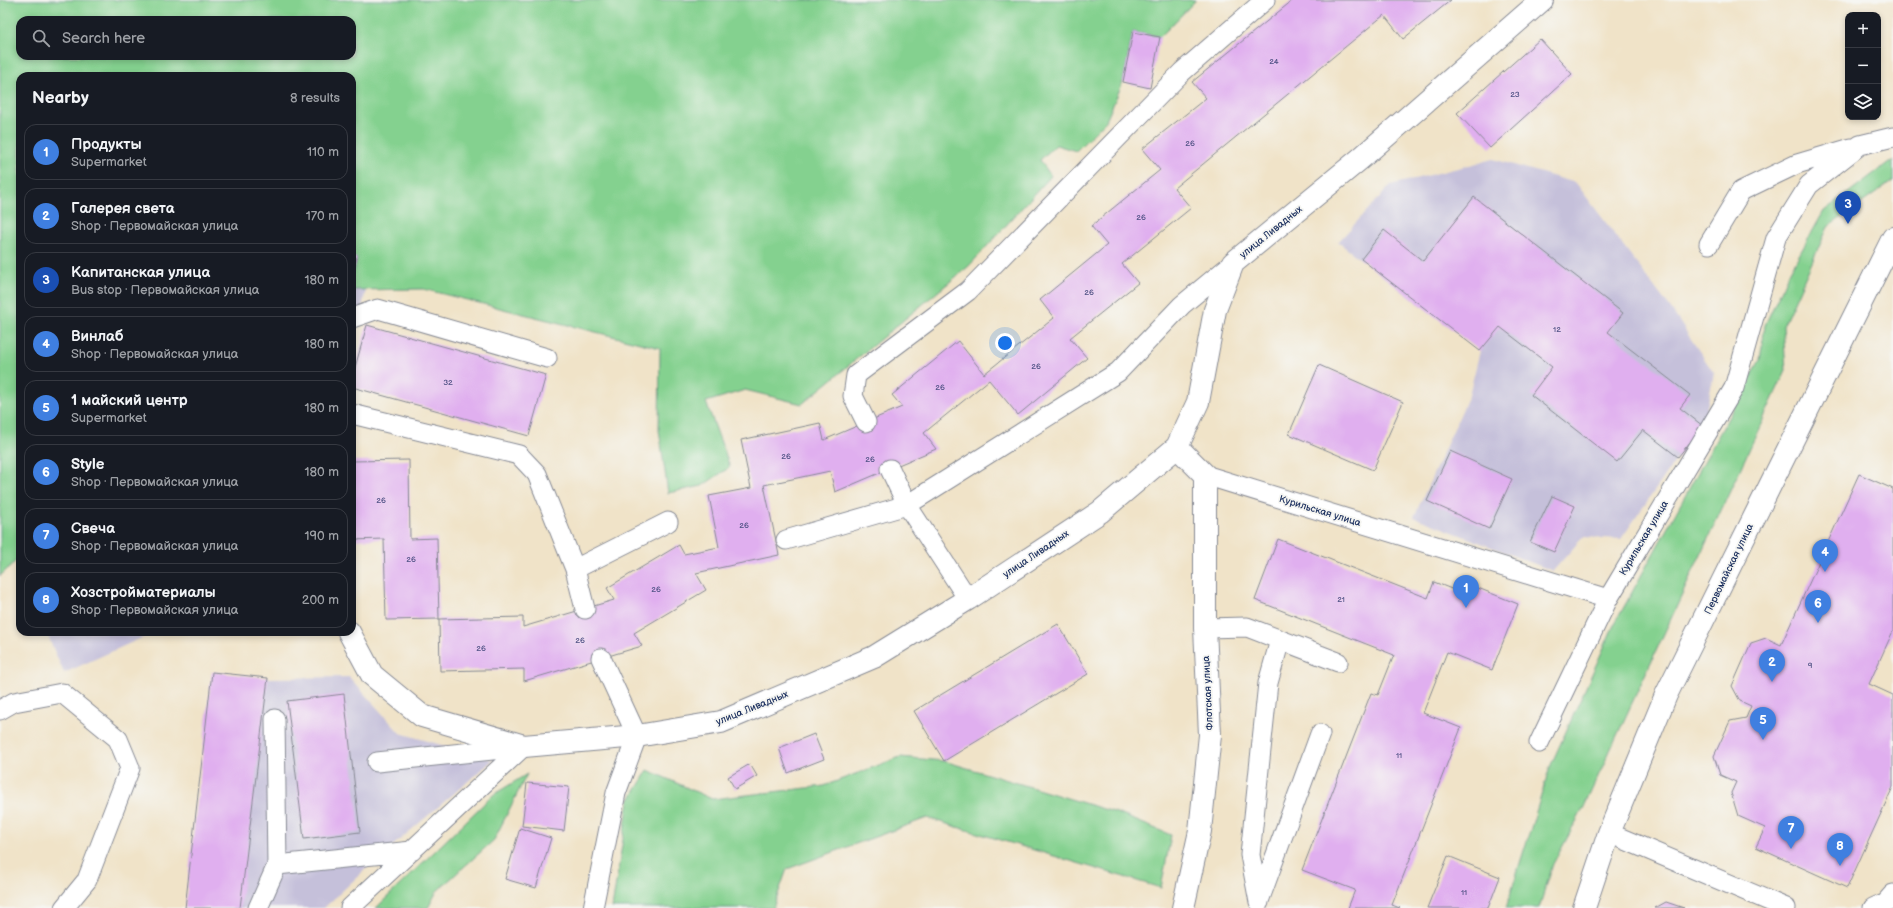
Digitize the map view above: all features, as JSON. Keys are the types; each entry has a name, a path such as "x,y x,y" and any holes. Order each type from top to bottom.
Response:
{"street":[{"name":"улица Ливадных","path":"351,636 372,676 422,716 524,746 637,736 721,722 874,657 968,599 1100,512 1177,447 1198,402 1215,310 1233,263 1360,159 1542,0"},
{"name":"Первомайская улица","path":"1584,908 1609,833 1666,695 1893,238"},
{"path":"1177,447 1205,475"},
{"name":"Флотская улица","path":"1183,908 1200,832 1210,734 1205,628 1205,475"}],"lane":[{"path":"866,422 853,396 856,375 968,291 1182,72 1265,0"},
{"name":"Курильская улица","path":"1205,475 1608,599 1734,388 1776,238 1809,185 1860,145 1893,137"},
{"path":"1709,244 1741,191 1797,164 1860,145"},
{"path":"786,540 908,505 1118,372 1182,305 1233,263"},
{"path":"356,317 378,309 547,358"},
{"path":"356,415 518,455 538,474 575,568 584,609"},
{"path":"890,469 908,505 968,599"},
{"path":"575,568 668,522"},
{"path":"1539,743 1608,599"},
{"path":"1205,628 1247,627 1338,662"},
{"path":"1258,905 1250,855 1268,683 1280,640"},
{"path":"593,908 616,793 637,736 601,658"},
{"path":"0,710 14,702 62,693 118,738 130,768 87,880 64,908"},
{"path":"258,908 276,865 275,719"},
{"path":"1258,905 1320,734"},
{"path":"377,762 524,746"},
{"path":"350,908 524,746"},
{"path":"1609,833 1753,902 1786,908"},
{"path":"276,865 412,851"}],"shaded area":[{"path":"1493,159 1576,183 1668,305 1714,373 1703,426 1678,457 1621,539 1583,537 1553,571 1414,517 1469,395 1480,351 1338,242 1391,185"},
{"path":"356,290 366,290 356,332"},
{"path":"48,636 146,636 64,673"},
{"path":"212,672 268,678 349,677 400,733 493,760 369,866 324,908 185,908"}],"green space":[{"path":"0,0 1195,0 1160,37 1133,32 1123,82 1106,121 1076,151 1056,145 1040,160 1051,176 969,266 802,404 745,390 706,402 730,467 702,486 668,493 659,430 660,348 423,289 356,290 356,72 16,72 16,561 0,576"},
{"path":"1893,161 1893,181 1828,227 1783,326 1786,370 1583,809 1553,864 1539,908 1506,908 1550,767 1614,625 1760,360 1765,325 1790,271 1824,211 1889,162"},
{"path":"900,757 944,761 1117,813 1171,835 1161,888 927,818 787,869 773,908 612,908 629,801 648,770 712,799 824,786"},
{"path":"527,774 494,840 437,891 428,908 376,908 493,795"}],"building":[{"path":"1293,0 1451,0 1403,39 1384,15 1174,188 1191,208 1122,264 1138,283 1070,338 1087,358 1018,415 989,380 924,433 936,449 835,492 830,471 764,485 779,555 696,573 706,590 634,633 642,646 524,681 524,669 440,671 439,619 523,617 523,627 614,600 607,588 679,545 684,554 719,547 709,496 751,488 741,440 820,423 824,440 902,407 892,395 958,341 984,374 1054,318 1040,300 1107,245 1091,226 1160,170 1142,149 1206,98 1192,82"},
{"path":"1133,32 1160,37 1150,88 1123,82"},
{"path":"1540,39 1572,74 1490,148 1457,113"},
{"path":"1474,197 1623,313 1608,332 1690,395 1680,408 1703,426 1678,457 1643,430 1617,462 1531,395 1552,367 1500,327 1480,351 1361,259 1384,230 1423,261"},
{"path":"367,325 546,375 529,436 356,388 356,364"},
{"path":"1319,365 1403,402 1373,470 1289,434"},
{"path":"1450,451 1512,479 1489,529 1427,501"},
{"path":"409,460 410,539 437,538 439,619 386,620 384,539 356,540 356,461"},
{"path":"1859,474 1893,489 1893,631 1869,684 1893,695 1893,787 1847,888 1756,847 1765,828 1738,816 1731,793 1736,782 1720,775 1714,756 1730,721 1746,718 1751,706 1740,701 1732,686 1751,643 1766,638 1781,645"},
{"path":"1552,496 1575,506 1554,552 1530,542"},
{"path":"1278,539 1428,598 1434,582 1469,596 1473,586 1518,604 1492,670 1447,652 1423,713 1461,728 1392,905 1400,908 1348,908 1355,890 1302,870 1371,693 1378,695 1394,655 1255,600"},
{"path":"1058,624 1088,674 944,761 914,711"},
{"path":"212,672 268,678 240,908 185,908"},
{"path":"344,694 360,832 304,839 287,701"},
{"path":"814,734 824,759 788,773 779,748"},
{"path":"750,764 757,776 735,789 728,777"},
{"path":"527,783 569,787 564,831 522,826"},
{"path":"520,828 551,838 536,888 505,879"},
{"path":"1448,856 1500,877 1488,908 1427,908"},
{"path":"1666,902 1684,908 1655,908"}],"place":[{"name":"Капитанская улица","path":"1848,224"},
{"name":"Винлаб","path":"1825,572"},
{"name":"Продукты","path":"1466,608"},
{"name":"Style","path":"1818,623"},
{"name":"Галерея света","path":"1772,682"},
{"name":"1 майский центр","path":"1763,740"},
{"name":"Свеча","path":"1791,849"},
{"name":"Хозстройматериалы","path":"1840,866"}]}
